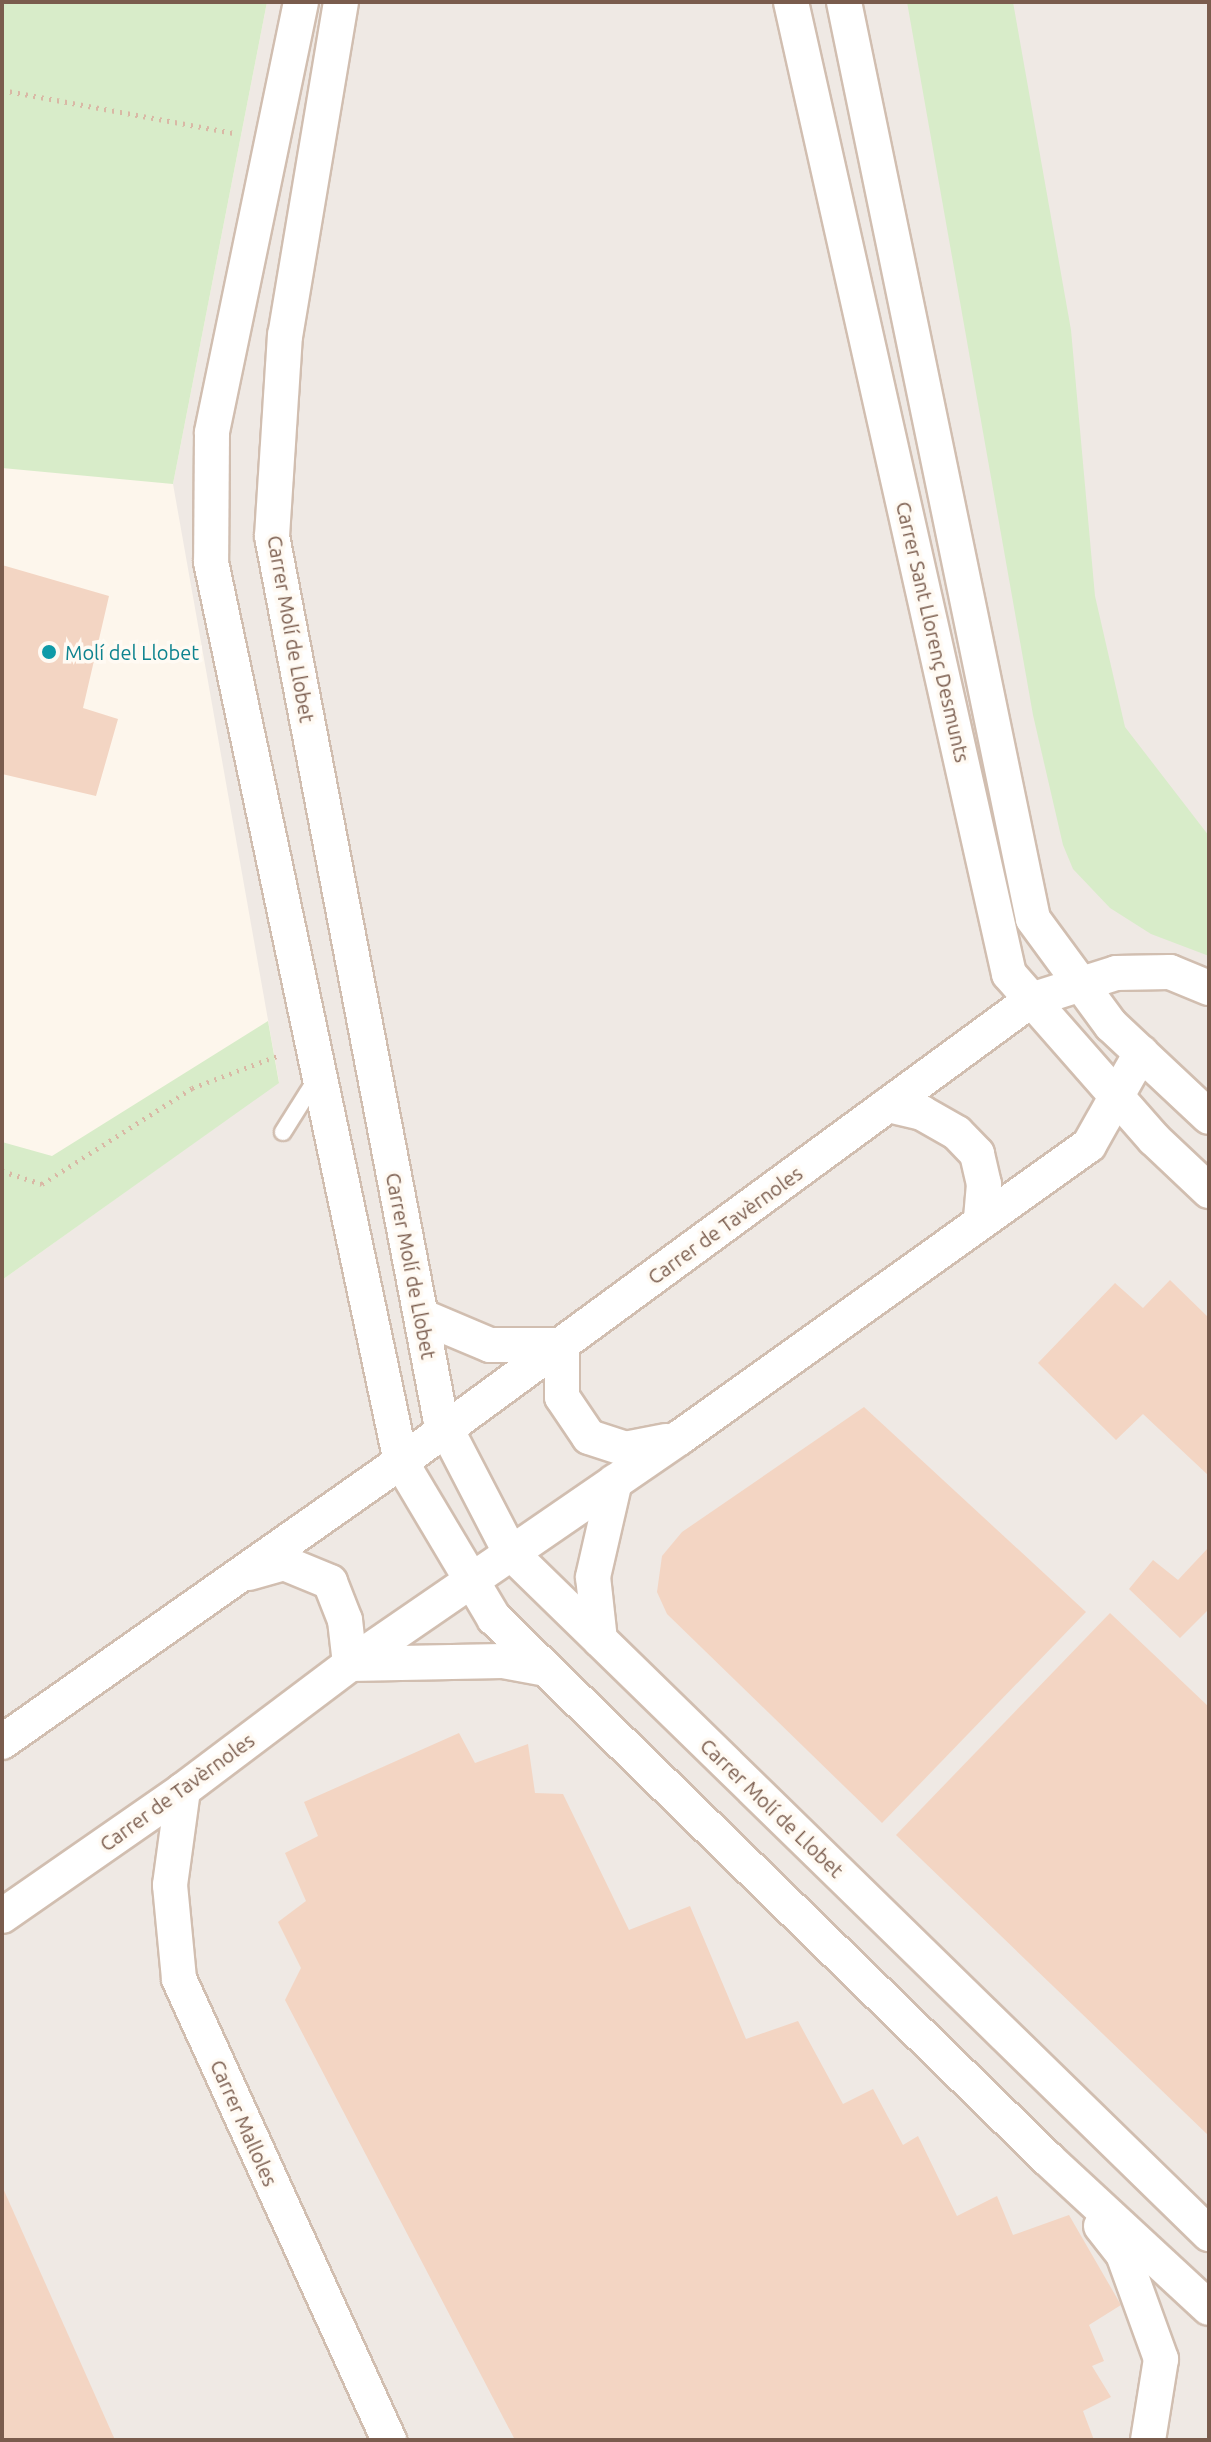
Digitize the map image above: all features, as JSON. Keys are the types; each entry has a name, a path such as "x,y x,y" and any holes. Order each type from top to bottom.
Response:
{"street":[{"path":"301,2 212,433 211,562 401,1462 494,1618 1048,2159 1209,2308"},
{"name":"Carrer Molí de Llobet","path":"341,2 285,335 272,536 421,1316 447,1429 510,1552 1209,2234"},
{"name":"Carrer Sant Llorenç Desmunts","path":"791,2 1009,974 1154,1139 1209,1191"},
{"name":"Carrer Sant Llorenç Desmunts","path":"844,2 1033,919 1081,984 1141,1053 1209,1117"},
{"name":"Carrer de Tavèrnoles","path":"2,1742 447,1429 1031,1000 1116,973 1170,972 1209,988"},
{"name":"Carrer de Tavèrnoles","path":"2,1916 183,1790 350,1664 679,1438 1089,1145 1141,1053"},
{"path":"888,1105 922,1113 957,1133 977,1154 984,1184 981,1220"},
{"name":"Carrer de Tavèrnoles","path":"1089,1145 1154,1139"},
{"path":"421,1316 490,1345 562,1345"},
{"name":"Carrer de Tavèrnoles","path":"562,1345 562,1397 589,1437 625,1449 679,1438"},
{"path":"600,1640 593,1577 615,1481"},
{"name":"Carrer de Tavèrnoles","path":"241,1575 284,1563 330,1582 345,1620 350,1664"},
{"path":"350,1664 488,1660 546,1669"},
{"name":"Carrer Malloles","path":"183,1790 170,1885 179,1979 389,2440"},
{"path":"1048,2159 1123,2254 1161,2359 1148,2440"}],"lane":[{"path":"283,1132 318,1077"}],"shaded area":[{"path":"267,2 1209,2 1209,2440 2,2440 2,1280 279,1082 173,484"}],"green space":[{"path":"2,2 267,2 173,484 2,468"},
{"path":"907,2 1013,2 1071,330 1095,596 1125,727 1209,836 1209,956 1151,934 1110,908 1073,869 1063,845 1033,715"},
{"path":"268,1021 279,1083 2,1280 2,1142 52,1156"}],"building":[{"name":"Molí del Llobet","path":"2,565 109,596 83,708 118,719 96,796 2,774"},
{"path":"1170,1280 1209,1318 1209,1476 1143,1414 1116,1440 1038,1363 1115,1283 1143,1308"},
{"path":"864,1407 1086,1612 882,1823 667,1614 657,1592 662,1556 682,1532"},
{"path":"1209,1547 1209,1609 1180,1638 1129,1589 1153,1560 1178,1580"},
{"path":"1110,1613 1209,1707 1209,2136 896,1835"},
{"path":"459,1733 475,1763 528,1744 535,1793 563,1794 629,1930 690,1906 746,2039 798,2021 843,2104 873,2089 903,2145 918,2136 957,2216 997,2196 1013,2235 1069,2215 1121,2305 1089,2325 1104,2361 1092,2366 1111,2397 1083,2411 1094,2440 515,2440 285,2000 301,1968 278,1922 306,1901 285,1853 318,1836 304,1802"},
{"path":"2,2186 115,2440 2,2440"}],"place":[{"name":"Molí del Llobet","path":"49,652"}]}
